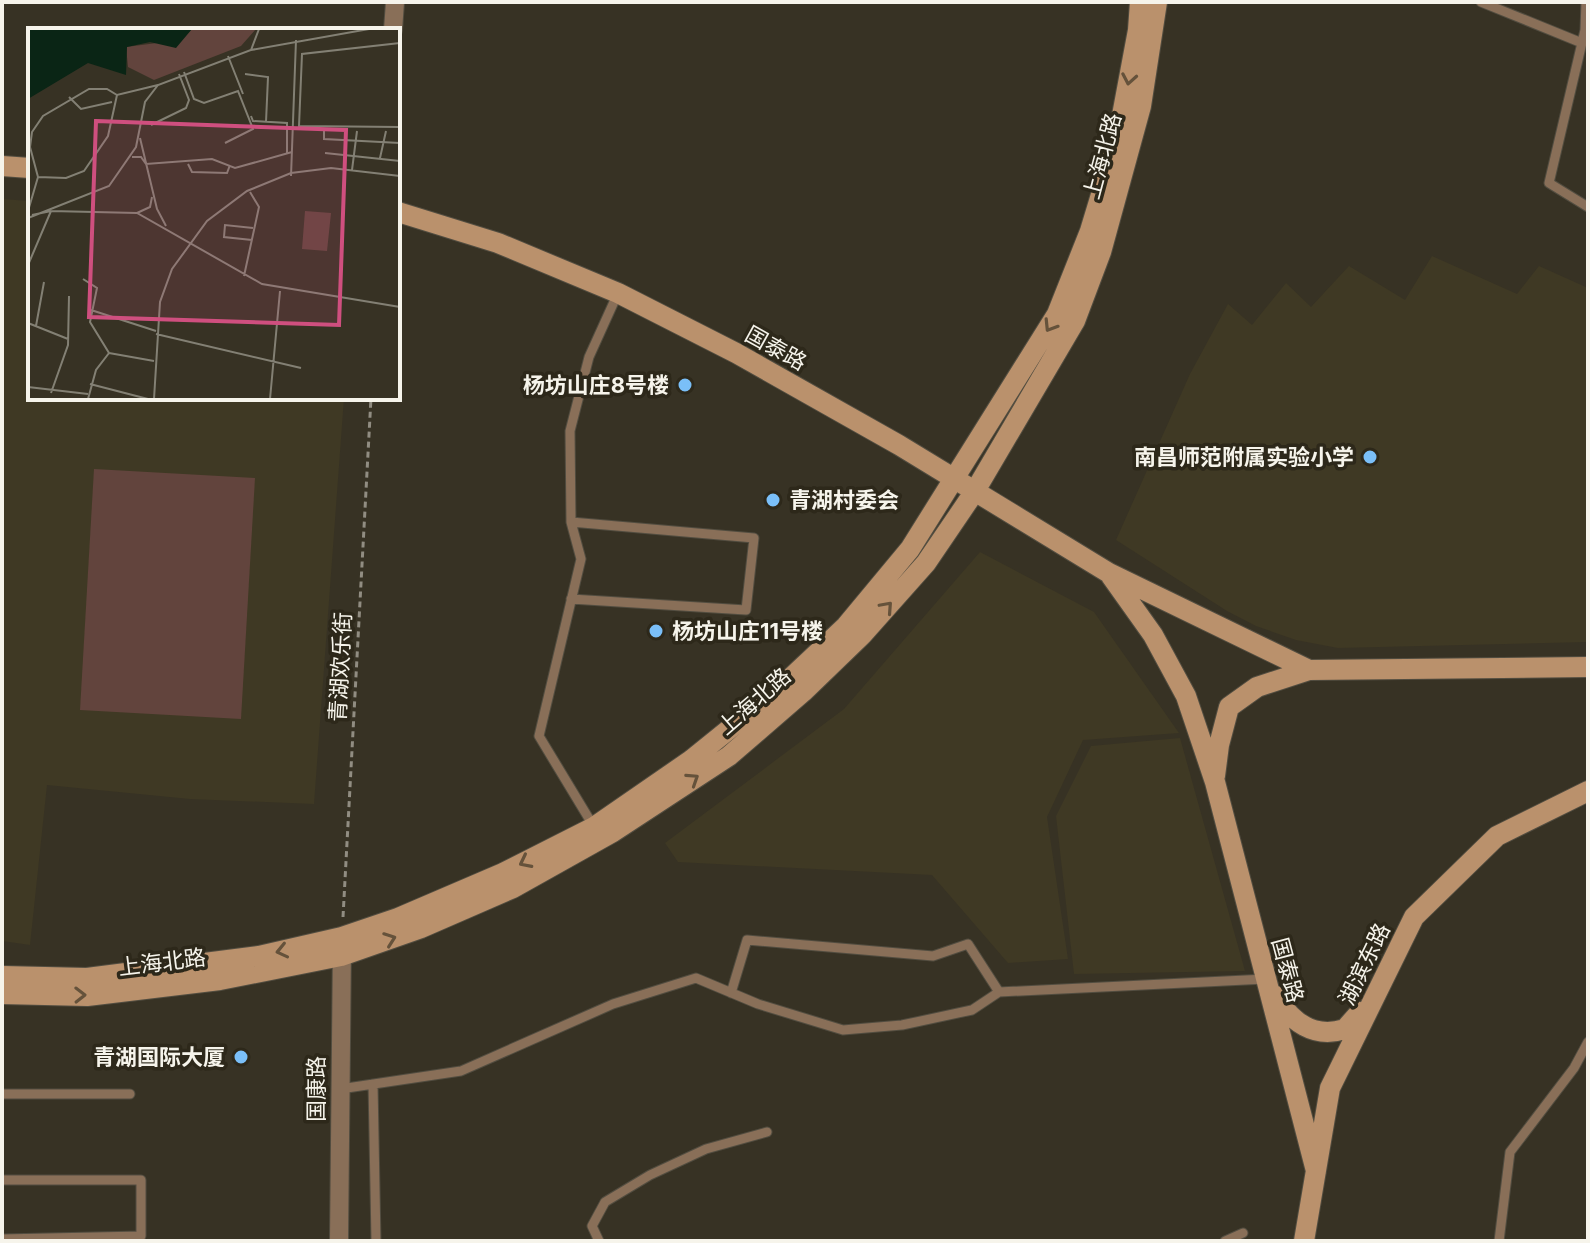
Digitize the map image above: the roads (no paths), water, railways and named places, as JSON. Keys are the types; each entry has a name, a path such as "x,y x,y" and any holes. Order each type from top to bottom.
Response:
{"main road":[{"name":"上海北路","path":"2,976 87,978 342,946 503,873 594,827 691,760 779,689 846,626 910,549 1057,314 1090,231 1117,142 1138,30 1140,2"},
{"name":"上海北路","path":"2,994 87,996 220,980 421,928 513,888 613,832 729,756 803,692 862,635 926,563 975,491 1075,321 1101,252 1141,106 1157,2"},
{"path":"2,166 28,168"},
{"name":"国泰路","path":"400,213 498,243 618,293 736,353 954,478 1109,573 1309,670"},
{"name":"国泰路","path":"1109,573 1153,635 1186,696 1215,782 1316,1171"},
{"name":"国泰路","path":"1215,782 1219,745 1229,707 1257,687 1309,670 1588,667"},
{"name":"湖滨东路","path":"1304,1241 1330,1088 1414,917 1497,836 1588,791"},
{"path":"1266,979 1287,1014 1298,1023 1323,1033 1345,1029 1354,1022 1382,980"}],"street":[{"path":"393,28 395,2"},
{"name":"国康路","path":"339,1241 342,946"}],"lane":[{"path":"1481,2 1582,43"},
{"path":"1586,2 1582,43 1549,183 1588,207"},
{"path":"594,827 539,736 581,559 571,522 570,431 589,357 618,293"},
{"path":"571,522 754,538 746,610 571,599"},
{"path":"731,993 747,940 933,956 968,944 999,992"},
{"path":"340,1089 461,1071 613,1004 696,978 758,1004 843,1030 902,1025 972,1010 999,992 1266,979"},
{"path":"1499,1241 1510,1152 1574,1068 1588,1042"},
{"path":"373,1084 376,1241"},
{"path":"2,1094 130,1094"},
{"path":"599,1241 592,1226 605,1202 650,1175 706,1149 767,1132"},
{"path":"2,1180 141,1180 141,1236 2,1239"},
{"path":"1225,1241 1243,1233"}],"place":[{"name":"杨坊山庄8号楼","path":"685,385"},
{"name":"南昌师范附属实验小学","path":"1370,457"},
{"name":"青湖村委会","path":"773,500"},
{"name":"杨坊山庄11号楼","path":"656,631"},
{"name":"青湖国际大厦","path":"241,1057"}]}
